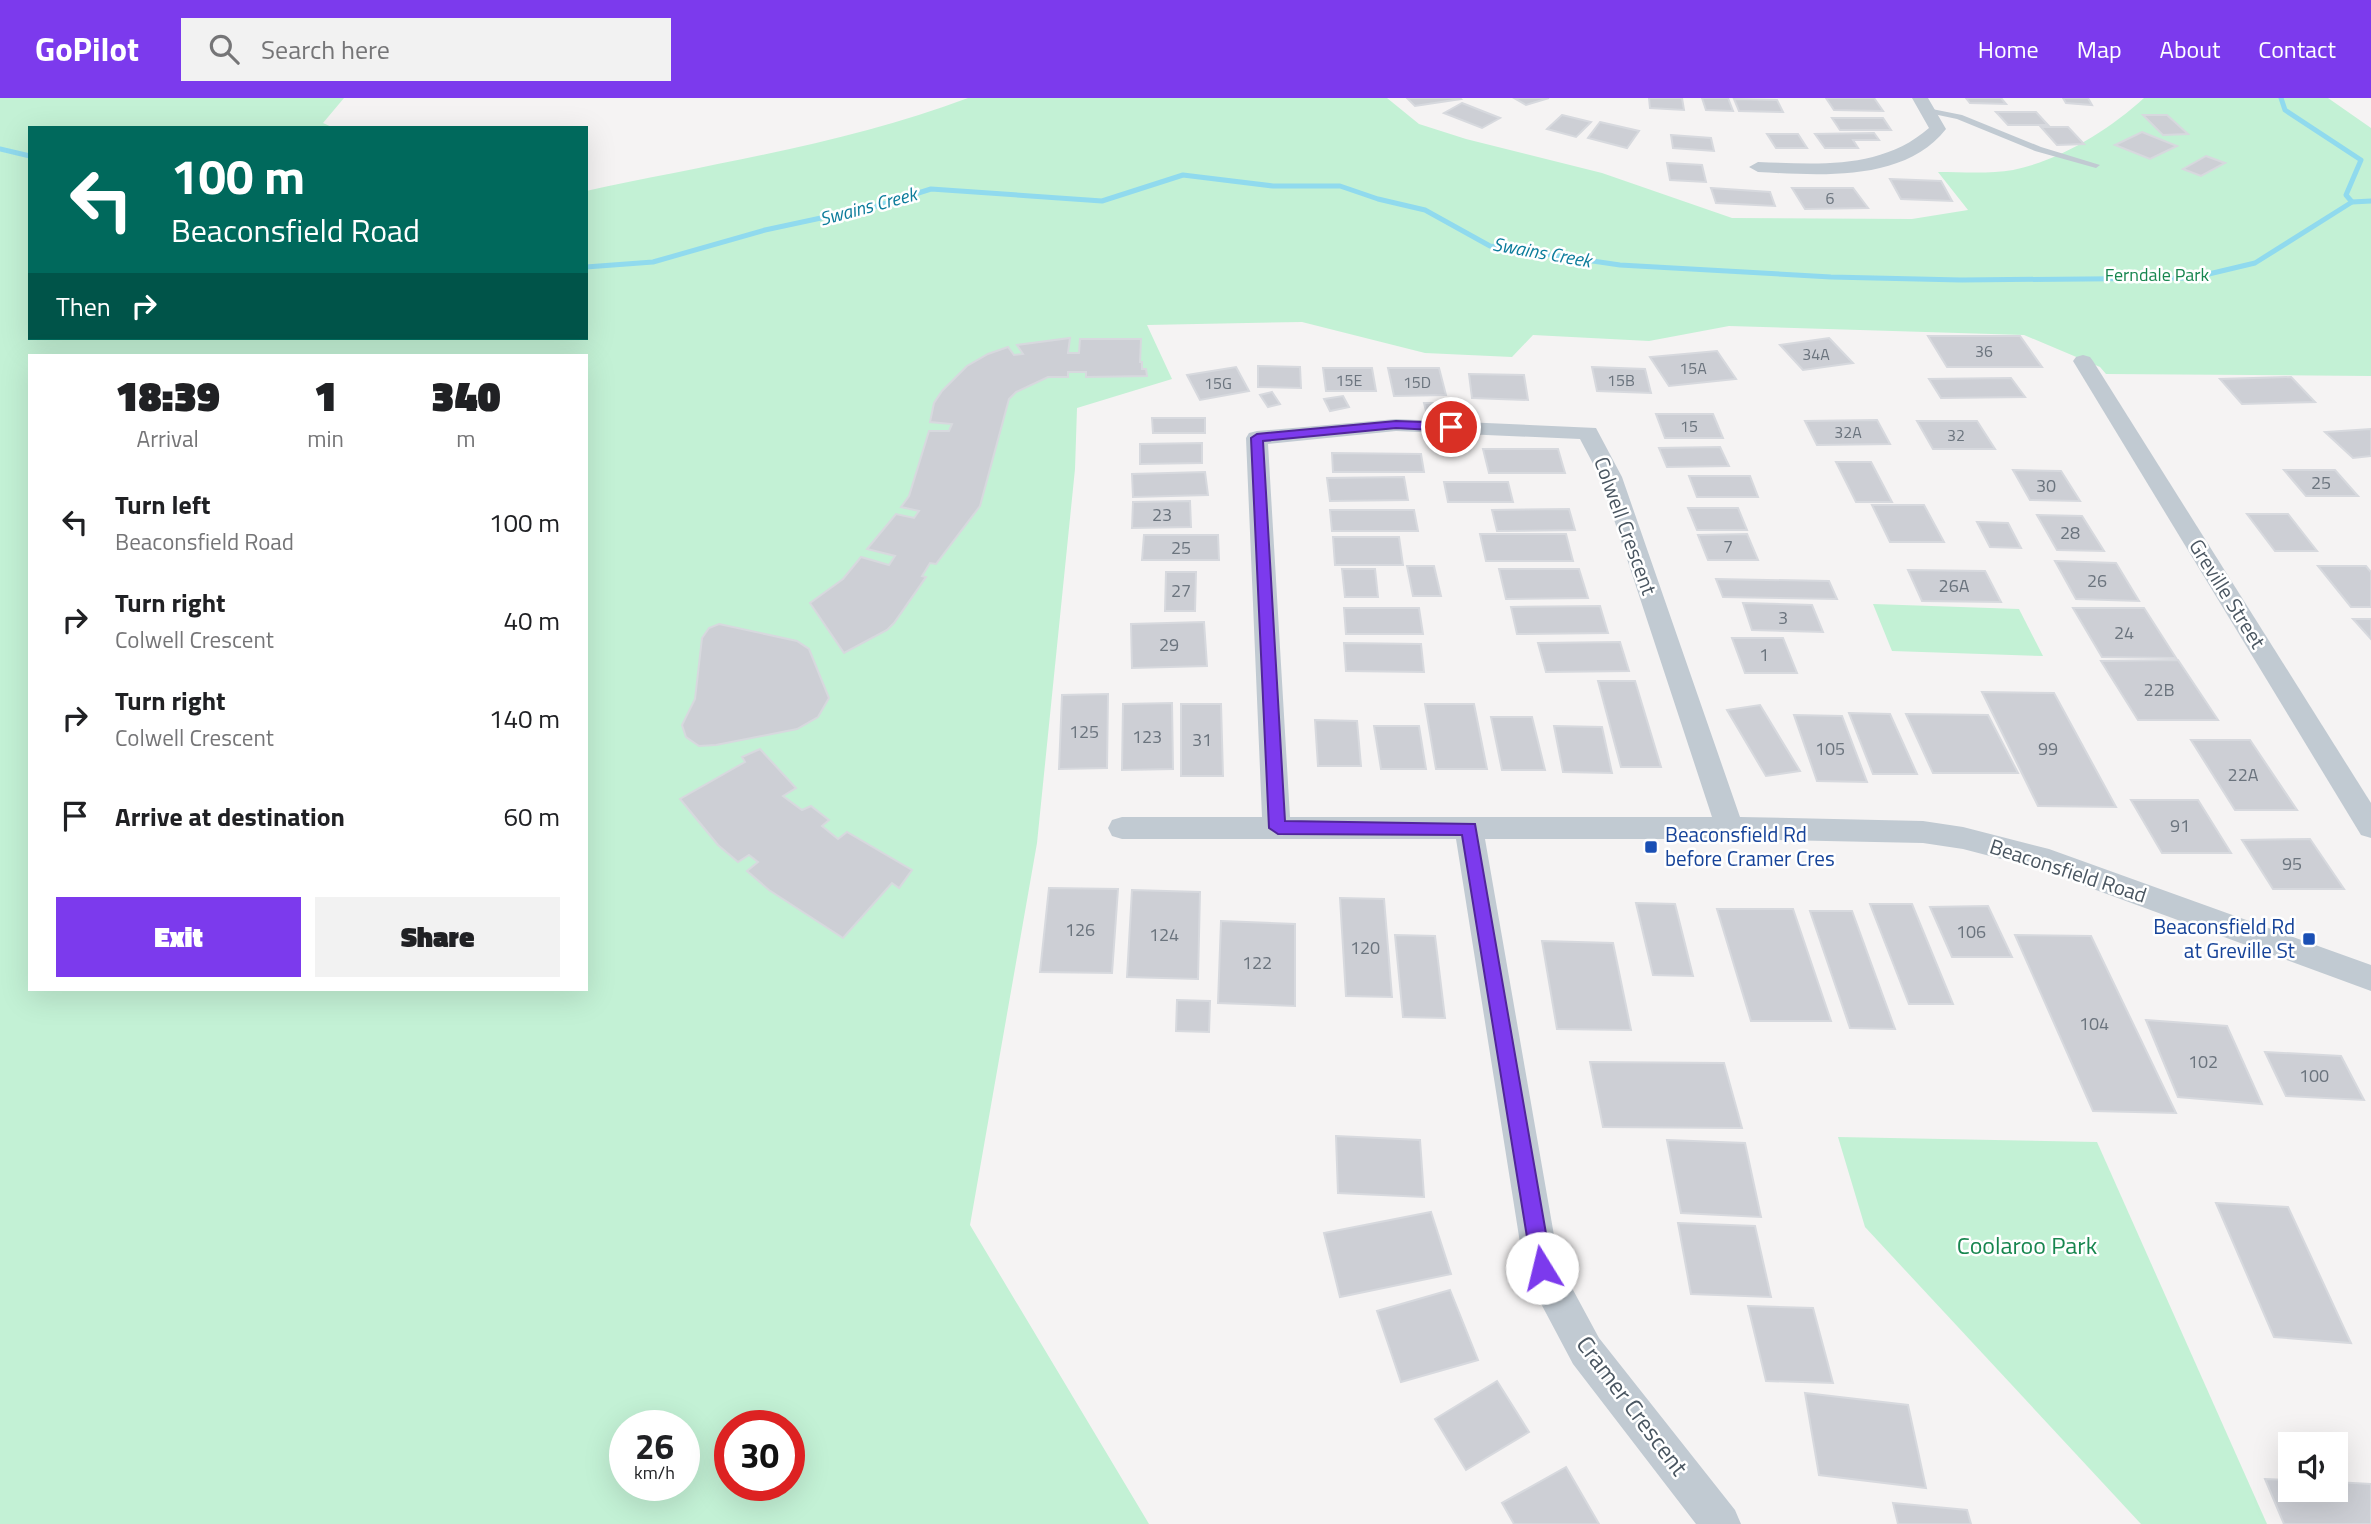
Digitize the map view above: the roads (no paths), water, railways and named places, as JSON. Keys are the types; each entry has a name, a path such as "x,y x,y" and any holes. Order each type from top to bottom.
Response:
{"street":[{"path":"1758,167 1810,169 1880,162 1914,150 1938,129 1924,104"},
{"name":"Greville Street","path":"2082,361 2371,827"},
{"name":"Colwell Crescent","path":"1278,828 1257,438 1396,425 1588,433 1611,477 1730,828"},
{"name":"Beaconsfield Road","path":"1122,828 1730,828 1923,832 1963,838 2039,857 2371,978"},
{"name":"Cramer Crescent","path":"1469,829 1542,1268 1586,1351 1721,1524"}],"lane":[{"path":"1924,104 2038,149 2096,165"}],"waterway":[{"name":"Swains Creek","path":"2281,98 2285,110 2361,160 2346,195 2352,202"},
{"name":"Swains Creek","path":"0,149 28,156"},
{"name":"Swains Creek","path":"588,267 653,262 765,230 877,206 931,189 1102,201 1183,175 1273,186 1340,186 1378,199 1425,210 1490,246 1620,265 1831,277 1961,280 2192,278 2255,263 2352,202"},
{"path":"2352,202 2371,201"}],"place":[{"name":"Beaconsfield Rd before Cramer Cres","path":"1651,847"},
{"name":"Beaconsfield Rd at Greville St","path":"2309,939"}],"park label":[{"name":"Ferndale Park","path":"2157,275"},
{"name":"Coolaroo Park","path":"2027,1246"}]}
